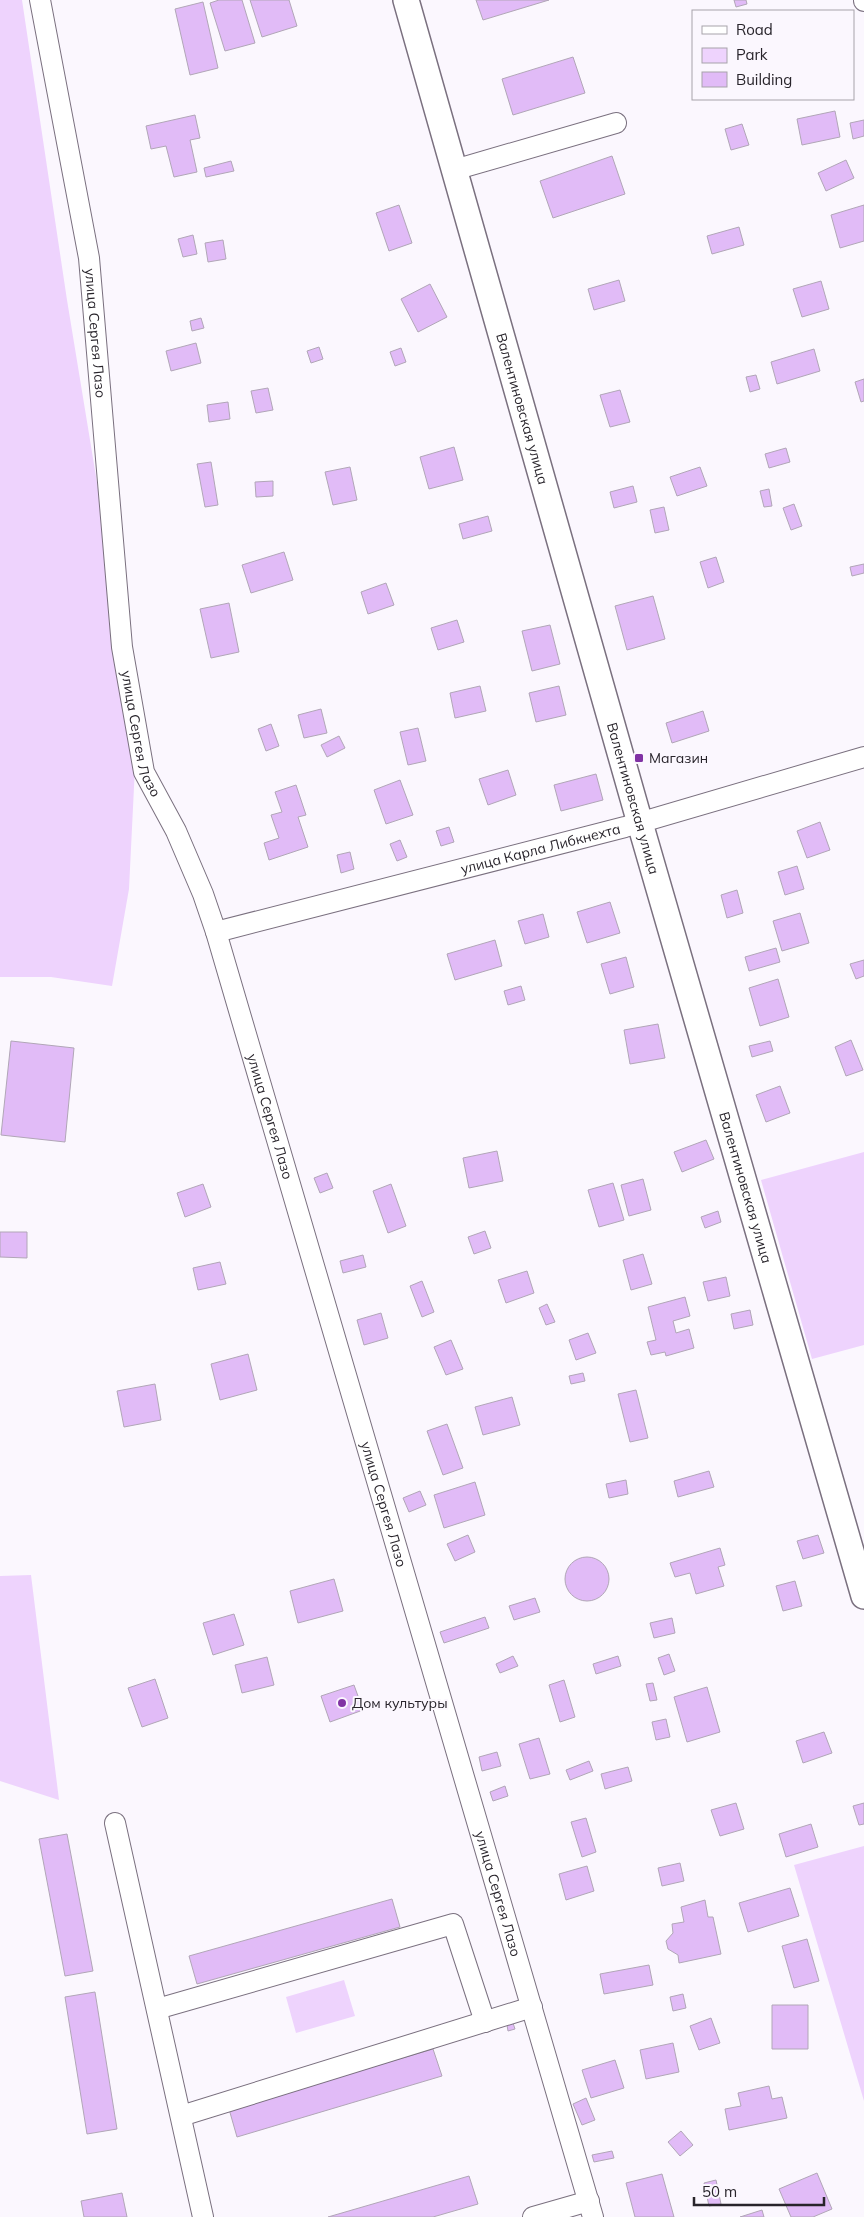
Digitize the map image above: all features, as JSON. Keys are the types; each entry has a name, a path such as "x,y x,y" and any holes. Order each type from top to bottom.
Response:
{"main road":[{"name":"Валентиновская улица","path":"406,0 640,823 864,1596"}],"street":[{"name":"улица Сергея Лазо","path":"40,0 90,258 122,647 144,772 176,831 203,894 216,932 591,2209"},
{"path":"454,170 616,123"},
{"name":"улица Карла Либкнехта","path":"216,932 640,823 864,757"},
{"path":"115,1823 203,2217"},
{"path":"157,2009 453,1924 485,2022"},
{"path":"181,2116 532,2007"},
{"path":"533,2217 591,2209"}],"green space":[{"path":"0,0 22,0 67,300 137,726 129,889 112,986 51,977 0,977"},
{"path":"864,1152 864,1345 812,1359 761,1180"},
{"path":"31,1575 59,1800 0,1781 0,1576"},
{"path":"864,1846 864,2101 794,1865"},
{"path":"344,1980 355,2016 296,2033 286,1997"}],"building":[{"path":"219,0 242,0 255,43 225,51 210,3"},
{"path":"250,0 289,0 297,26 262,37"},
{"path":"476,0 549,0 483,20"},
{"path":"734,0 746,0 747,4 736,7"},
{"path":"203,2 218,68 190,75 175,9"},
{"path":"573,57 585,93 513,115 502,79"},
{"path":"835,111 840,137 802,145 797,119"},
{"path":"195,115 200,138 190,140 197,172 174,177 166,146 151,149 146,126"},
{"path":"864,120 864,136 853,139 850,123"},
{"path":"742,124 749,145 731,150 725,129"},
{"path":"612,156 625,194 553,218 540,181"},
{"path":"846,160 854,178 826,191 818,173"},
{"path":"231,161 234,171 206,177 204,168"},
{"path":"399,205 412,243 389,251 376,213"},
{"path":"864,205 864,241 840,248 831,215"},
{"path":"739,227 744,245 712,254 707,236"},
{"path":"193,235 197,254 183,257 178,239"},
{"path":"223,240 226,259 208,262 205,243"},
{"path":"619,280 625,301 594,310 588,289"},
{"path":"821,281 829,309 802,317 793,289"},
{"path":"430,284 447,317 418,332 401,299"},
{"path":"201,318 204,328 192,331 190,321"},
{"path":"196,343 201,363 171,371 166,351"},
{"path":"319,347 323,359 311,363 307,351"},
{"path":"401,348 406,362 395,366 390,352"},
{"path":"814,349 820,371 777,384 771,362"},
{"path":"756,375 760,389 750,392 746,377"},
{"path":"864,379 864,401 861,402 855,382"},
{"path":"268,388 273,410 256,413 251,391"},
{"path":"620,390 630,422 610,427 600,395"},
{"path":"228,402 230,419 209,422 207,405"},
{"path":"454,447 463,480 429,489 420,457"},
{"path":"786,448 790,462 769,468 765,454"},
{"path":"211,462 218,505 205,507 197,464"},
{"path":"350,467 357,500 333,505 325,472"},
{"path":"700,467 707,486 677,496 670,477"},
{"path":"273,481 273,496 256,497 255,482"},
{"path":"633,486 637,502 614,508 610,492"},
{"path":"769,489 772,506 764,507 760,491"},
{"path":"794,504 802,526 791,530 783,508"},
{"path":"664,507 669,530 655,533 650,510"},
{"path":"488,516 492,531 463,539 459,524"},
{"path":"284,552 293,580 251,593 242,565"},
{"path":"716,557 724,582 708,588 700,562"},
{"path":"864,564 864,573 852,576 850,567"},
{"path":"386,583 394,605 368,614 361,592"},
{"path":"653,596 665,639 627,650 615,606"},
{"path":"229,603 239,652 211,658 200,609"},
{"path":"457,620 464,642 438,650 431,628"},
{"path":"550,625 560,664 532,671 522,631"},
{"path":"480,686 486,711 455,718 450,693"},
{"path":"559,686 566,715 536,722 529,693"},
{"path":"321,709 327,733 304,738 298,715"},
{"path":"703,711 709,731 672,743 666,723"},
{"path":"271,724 279,746 266,751 258,729"},
{"path":"418,728 426,761 408,765 400,732"},
{"path":"339,736 345,748 327,757 321,745"},
{"path":"508,770 516,795 488,805 479,779"},
{"path":"596,774 603,800 561,811 554,785"},
{"path":"400,780 413,815 386,824 374,790"},
{"path":"296,785 306,815 298,817 308,847 269,860 264,843 279,838 271,815 282,812 275,792"},
{"path":"820,822 830,850 807,858 797,831"},
{"path":"449,827 454,842 441,846 436,831"},
{"path":"400,840 407,857 397,861 390,844"},
{"path":"350,852 354,869 341,873 337,855"},
{"path":"797,866 804,889 785,895 778,872"},
{"path":"737,890 743,913 727,918 721,895"},
{"path":"610,902 620,933 587,943 577,912"},
{"path":"800,913 809,943 782,951 773,921"},
{"path":"543,914 549,937 525,944 518,921"},
{"path":"495,940 502,966 455,980 447,954"},
{"path":"776,948 780,962 749,971 745,957"},
{"path":"626,957 634,987 610,994 601,964"},
{"path":"864,960 864,976 856,979 850,964"},
{"path":"778,979 789,1017 760,1026 749,988"},
{"path":"521,986 525,1000 508,1005 504,991"},
{"path":"658,1024 665,1058 630,1064 624,1030"},
{"path":"851,1040 863,1070 846,1076 835,1047"},
{"path":"11,1041 74,1048 65,1142 1,1135"},
{"path":"770,1041 773,1051 752,1057 749,1046"},
{"path":"780,1086 790,1113 766,1122 756,1095"},
{"path":"706,1140 714,1159 682,1172 674,1152"},
{"path":"497,1151 503,1181 469,1188 463,1158"},
{"path":"327,1173 333,1188 320,1193 314,1178"},
{"path":"643,1179 651,1210 629,1216 621,1185"},
{"path":"613,1183 624,1220 599,1227 588,1190"},
{"path":"203,1184 211,1207 185,1217 177,1193"},
{"path":"391,1184 406,1226 388,1233 373,1191"},
{"path":"718,1211 721,1222 705,1228 701,1217"},
{"path":"485,1231 491,1248 474,1254 468,1237"},
{"path":"0,1232 27,1232 27,1258 0,1257"},
{"path":"643,1254 652,1284 631,1290 623,1260"},
{"path":"363,1255 366,1267 343,1273 340,1261"},
{"path":"220,1262 226,1284 198,1290 193,1268"},
{"path":"527,1271 534,1293 506,1303 498,1280"},
{"path":"726,1277 730,1296 708,1301 703,1282"},
{"path":"422,1281 434,1312 422,1317 410,1286"},
{"path":"685,1297 690,1316 673,1321 676,1333 689,1329 694,1348 666,1356 665,1352 651,1355 647,1342 656,1340 648,1307"},
{"path":"547,1304 555,1322 546,1325 539,1308"},
{"path":"750,1310 753,1325 734,1329 731,1314"},
{"path":"381,1313 388,1338 364,1345 357,1320"},
{"path":"588,1333 596,1353 576,1360 569,1340"},
{"path":"451,1340 463,1369 446,1375 434,1347"},
{"path":"248,1354 257,1390 220,1400 211,1364"},
{"path":"583,1373 585,1381 571,1384 569,1376"},
{"path":"155,1384 161,1420 124,1427 117,1391"},
{"path":"636,1390 648,1438 630,1442 618,1394"},
{"path":"512,1397 520,1425 483,1435 475,1407"},
{"path":"447,1424 463,1468 443,1475 427,1431"},
{"path":"709,1471 714,1487 678,1497 674,1481"},
{"path":"626,1480 628,1494 609,1498 606,1484"},
{"path":"475,1482 485,1515 444,1528 434,1495"},
{"path":"420,1491 426,1505 409,1512 403,1498"},
{"path":"468,1535 475,1552 455,1561 447,1544"},
{"path":"818,1535 824,1553 803,1559 797,1541"},
{"path":"720,1548 725,1565 718,1567 724,1586 696,1594 690,1573 675,1577 670,1563"},
{"path":"583,1557 591,1557 603,1563 609,1579 603,1595 591,1601 583,1601 571,1595 565,1583 565,1575 571,1563"},
{"path":"334,1579 343,1611 298,1623 290,1591"},
{"path":"795,1581 802,1606 783,1611 776,1586"},
{"path":"535,1598 540,1612 514,1620 509,1606"},
{"path":"234,1614 244,1645 213,1655 203,1623"},
{"path":"485,1617 489,1628 444,1643 440,1632"},
{"path":"672,1618 675,1633 654,1638 650,1623"},
{"path":"669,1654 675,1671 664,1675 658,1658"},
{"path":"513,1656 518,1666 500,1673 496,1664"},
{"path":"618,1656 621,1666 596,1674 593,1664"},
{"path":"267,1657 274,1685 242,1693 235,1665"},
{"path":"155,1679 168,1718 142,1727 128,1688"},
{"path":"564,1680 575,1717 560,1722 549,1685"},
{"path":"653,1683 657,1700 650,1701 646,1684"},
{"name":"Дом культуры","path":"354,1685 363,1710 330,1722 321,1696"},
{"path":"707,1687 720,1732 687,1742 674,1697"},
{"path":"666,1719 670,1737 656,1740 652,1722"},
{"path":"824,1732 832,1753 803,1763 796,1741"},
{"path":"539,1738 550,1774 530,1779 519,1744"},
{"path":"497,1752 501,1766 482,1771 479,1757"},
{"path":"589,1761 593,1771 570,1780 566,1770"},
{"path":"628,1767 632,1781 605,1789 601,1774"},
{"path":"505,1786 508,1796 493,1801 490,1792"},
{"path":"736,1803 744,1829 720,1836 711,1810"},
{"path":"864,1803 864,1824 859,1825 853,1806"},
{"path":"586,1818 596,1852 582,1857 571,1822"},
{"path":"811,1824 818,1847 786,1857 779,1834"},
{"path":"67,1834 93,1971 65,1976 39,1839"},
{"path":"680,1863 684,1881 662,1886 658,1868"},
{"path":"587,1866 594,1891 566,1900 559,1874"},
{"path":"790,1888 799,1916 748,1932 739,1903"},
{"path":"392,1899 400,1927 197,1984 189,1956"},
{"path":"705,1900 708,1917 713,1917 721,1954 679,1963 678,1955 668,1949 666,1941 673,1933 672,1924 684,1922 681,1907"},
{"path":"807,1939 819,1981 794,1988 782,1946"},
{"path":"649,1965 653,1985 604,1994 600,1974"},
{"path":"95,1992 117,2129 87,2134 65,1997"},
{"path":"683,1994 686,2008 673,2011 670,1997"},
{"path":"772,2005 808,2005 808,2049 772,2049"},
{"path":"711,2018 720,2043 699,2050 690,2026"},
{"path":"513,2023 515,2029 508,2031 507,2025"},
{"path":"673,2043 679,2072 646,2079 640,2050"},
{"path":"433,2049 442,2076 237,2137 229,2109"},
{"path":"615,2060 624,2088 591,2098 582,2070"},
{"path":"769,2086 772,2099 782,2097 787,2118 729,2130 725,2109 741,2106 738,2093"},
{"path":"586,2098 595,2120 582,2125 573,2104"},
{"path":"681,2131 693,2145 680,2156 668,2142"},
{"path":"612,2151 614,2158 594,2162 592,2155"},
{"path":"817,2173 832,2209 813,2217 791,2217 779,2189"},
{"path":"662,2174 674,2217 635,2217 626,2183"},
{"path":"469,2176 478,2204 433,2217 328,2217"},
{"path":"716,2180 721,2204 709,2206 704,2183"},
{"path":"122,2193 127,2217 84,2217 81,2201"},
{"path":"762,2210 764,2217 740,2217"}],"place":[{"name":"Магазин","path":"639,758"},
{"name":"Дом культуры","path":"342,1703"}]}
